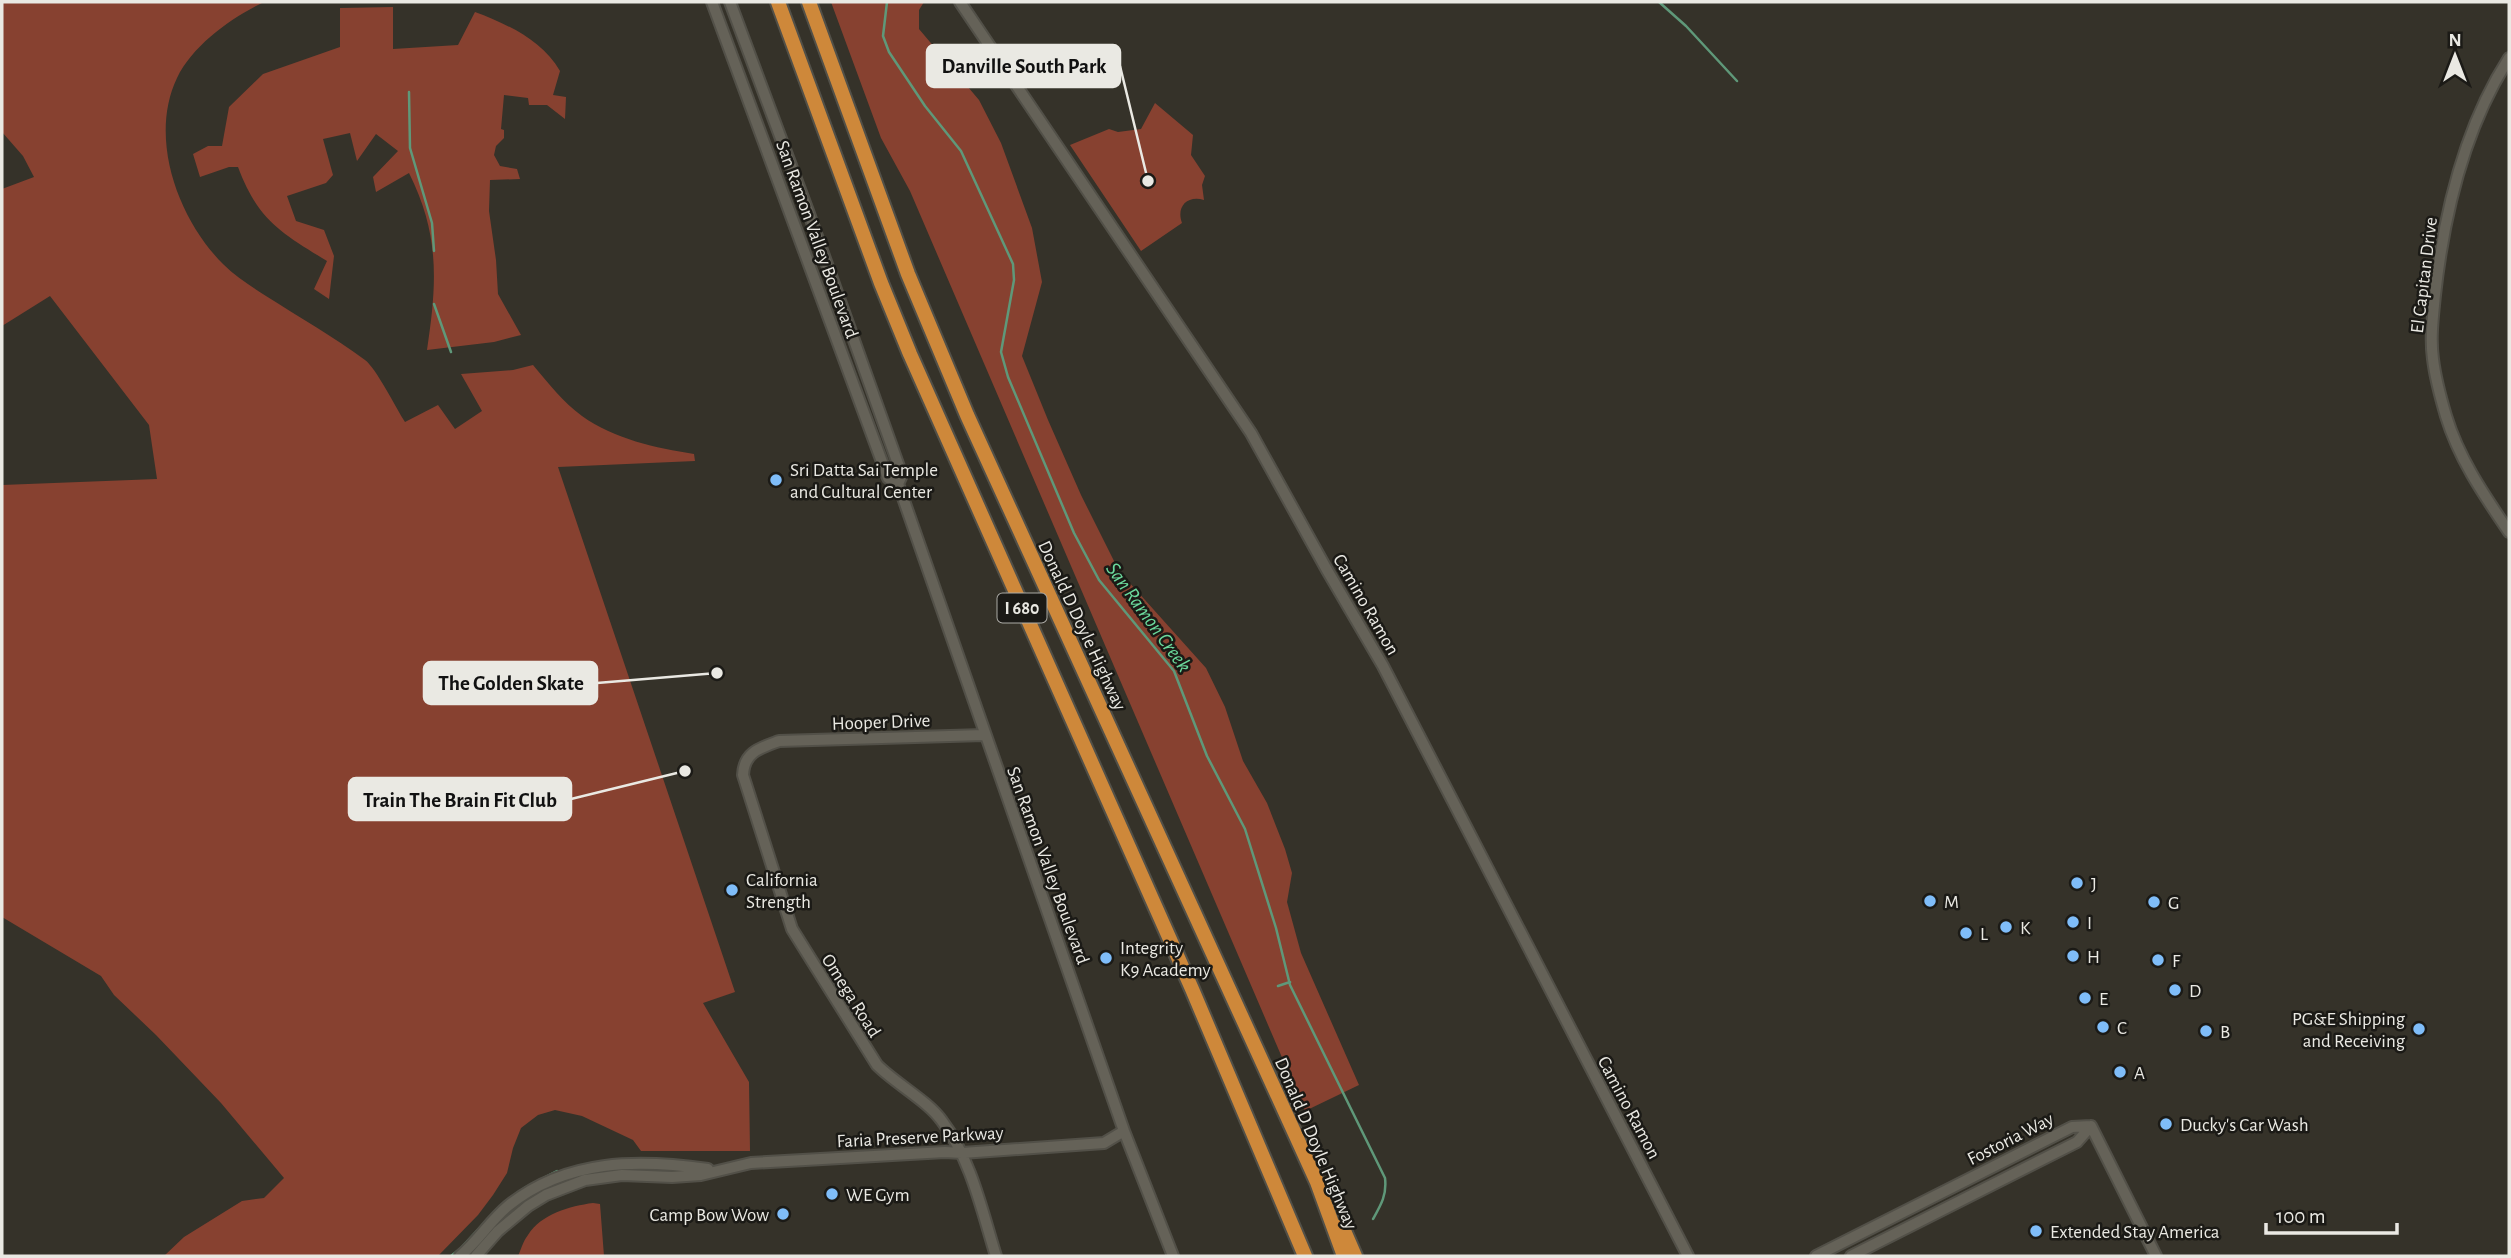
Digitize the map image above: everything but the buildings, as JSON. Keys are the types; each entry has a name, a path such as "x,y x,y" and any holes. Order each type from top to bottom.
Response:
{"highway":[{"name":"I 680","path":"778,2 881,283 910,354 1192,989 1305,1256"},
{"name":"Donald D Doyle Highway","path":"809,2 908,274 962,404 1317,1182 1344,1256"},
{"path":"1317,1182 1332,1205 1355,1256"}],"street":[{"name":"San Ramon Valley Boulevard","path":"712,2 888,478 898,484 1124,1131 1173,1256"},
{"name":"San Ramon Valley Boulevard","path":"730,2 902,475 898,484"},
{"name":"Camino Ramon","path":"960,2 1251,433 1383,666 1688,1256"},
{"name":"El Capitan Drive","path":"2509,58 2479,113 2461,164 2442,247 2432,328 2433,358 2445,413 2454,438 2480,489 2509,532"},
{"name":"Hooper Drive","path":"779,741 984,735"},
{"name":"Omega Road","path":"779,741 758,748 750,754 743,766 743,775 792,929 877,1065 890,1079 942,1120 962,1153 996,1256"},
{"name":"Fostoria Way","path":"1816,1256 2072,1127 2091,1126"},
{"name":"Fostoria Way","path":"1851,1256 2077,1142 2091,1126"},
{"path":"2091,1126 2156,1256"},
{"name":"Faria Preserve Parkway","path":"476,1256 512,1217 545,1195 602,1177 672,1177 701,1175 751,1163 1104,1143 1124,1131"},
{"name":"Faria Preserve Parkway","path":"460,1256 508,1207 541,1184 559,1176 581,1169 618,1164 715,1170"},
{"path":"1925,1201 1933,1214"}],"shaded area":[{"path":"2,2 264,2 226,24 193,54 177,78 169,102 167,152 181,202 207,246 223,264 250,285 370,364 405,422 438,405 455,429 482,411 461,374 513,370 533,365 568,405 594,424 636,441 694,454 695,461 558,467 735,992 703,1003 749,1082 750,1151 641,1151 633,1140 582,1116 555,1110 538,1115 521,1128 507,1173 493,1195 478,1215 438,1256 164,1256 184,1237 242,1201 264,1198 284,1178 221,1103 114,995 101,976 2,917 2,485 157,479 149,425 50,296 2,326 2,189 34,177 23,156 2,132"},
{"path":"831,2 924,2 919,10 919,29 979,100 1001,143 1032,228 1042,282 1022,356 1081,495 1119,571 1206,668 1225,707 1243,761 1267,803 1285,849 1292,873 1287,902 1301,953 1359,1085 1305,1111 910,191 881,138"},
{"path":"393,7 393,49 458,45 475,12 523,34 544,50 560,71 553,95 566,97 565,119 547,105 529,105 528,98 504,95 501,129 504,130 504,138 496,146 494,155 500,166 517,169 520,179 490,180 489,211 498,294 521,335 494,342 427,350 434,281 431,239 426,217 409,173 376,192 373,177 398,151 376,134 357,161 350,133 323,139 333,175 326,183 287,196 296,221 324,230 334,256 329,299 314,289 327,261 272,223 254,200 238,167 229,167 200,177 193,154 208,146 222,146 229,107 263,74 340,47 340,8"},
{"path":"1155,103 1193,135 1191,155 1205,176 1202,185 1204,200 1193,199 1184,204 1181,212 1182,223 1141,251 1070,145 1109,129 1118,132 1141,129"},
{"path":"600,1204 604,1256 518,1256 526,1237 548,1216 575,1206"}],"waterway":[{"name":"San Ramon Creek","path":"887,2 883,36 889,52 925,106 961,151 1013,264 1014,280 1001,352 1008,377 1074,533 1099,580 1174,671 1207,756 1245,829 1276,928 1290,985 1385,1178 1384,1195 1373,1219"},
{"path":"1659,2 1686,26 1737,81"},
{"path":"409,92 410,148 432,223 434,251"},
{"path":"434,304 451,352"},
{"path":"1278,986 1290,982"},
{"path":"508,1200 557,1171"},
{"path":"451,1256 497,1209"}],"place":[{"name":"Danville South Park","path":"1148,181"},
{"name":"Sri Datta Sai Temple and Cultural Center","path":"776,480"},
{"name":"The Golden Skate","path":"717,673"},
{"name":"Train The Brain Fit Club","path":"685,771"},
{"name":"J","path":"2077,883"},
{"name":"California Strength","path":"732,890"},
{"name":"M","path":"1930,901"},
{"name":"G","path":"2154,902"},
{"name":"I","path":"2073,922"},
{"name":"K","path":"2006,927"},
{"name":"L","path":"1966,933"},
{"name":"H","path":"2073,956"},
{"name":"Integrity K9 Academy","path":"1106,958"},
{"name":"F","path":"2158,960"},
{"name":"D","path":"2175,990"},
{"name":"E","path":"2085,998"},
{"name":"C","path":"2103,1027"},
{"name":"PG&E Shipping and Receiving","path":"2419,1029"},
{"name":"B","path":"2206,1031"},
{"name":"A","path":"2120,1072"},
{"name":"Ducky's Car Wash","path":"2166,1124"},
{"name":"WE Gym","path":"832,1194"},
{"name":"Camp Bow Wow","path":"783,1214"},
{"name":"Extended Stay America","path":"2036,1231"}]}
